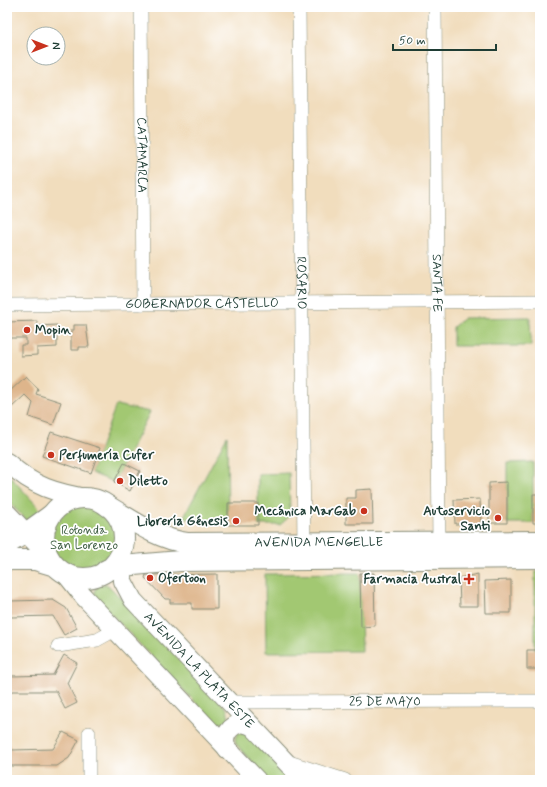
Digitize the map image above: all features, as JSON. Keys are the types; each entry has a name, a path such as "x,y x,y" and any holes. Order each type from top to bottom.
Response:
{"main road":[{"path":"7,462 38,486 62,494 98,502 113,511 120,524 123,534 117,562 98,575 86,578 76,577 56,566 35,560 7,560"},
{"path":"7,544 26,533 66,502 79,498 98,502"},
{"name":"AVENIDA MENGELLE","path":"98,502 152,532 180,542 304,551"},
{"path":"7,513 257,780"},
{"path":"51,515 44,532 45,546 56,566"},
{"name":"AVENIDA MENGELLE","path":"117,562 180,561 304,551 439,550 540,541"},
{"name":"AVENIDA MENGELLE","path":"439,550 540,558"},
{"name":"AVENIDA LA PLATA ESTE","path":"117,562 125,588 133,600 303,780"},
{"path":"227,749 226,738 232,727 242,722 252,726"}],"street":[{"name":"CATAMARCA","path":"141,7 144,304"},
{"name":"ROSARIO","path":"300,7 304,551"},
{"name":"SANTA FE","path":"435,7 439,550"},
{"name":"GOBERNADOR CASTELLO","path":"7,305 540,301"},
{"path":"58,646 97,640 115,630"},
{"name":"25 DE MAYO","path":"229,702 540,701"},
{"path":"89,733 89,780"},
{"path":"284,760 345,780"}],"green space":[{"path":"530,317 531,346 453,346 453,327 464,318"},
{"path":"116,405 150,412 114,482 91,473"},
{"path":"227,436 228,525 183,518"},
{"path":"533,462 533,523 507,523 507,463"},
{"path":"7,473 40,509 40,512 27,521 7,500"},
{"path":"289,473 290,516 280,525 258,525 258,474"},
{"name":"Rotonda San Lorenzo","path":"84,505 96,508 107,515 114,526 117,538 114,550 107,561 96,568 84,571 72,568 61,561 54,550 51,538 54,526 61,515 72,508"},
{"path":"535,572 540,572 540,650 535,650"},
{"path":"360,573 362,651 266,652 265,574"},
{"path":"105,584 110,587 227,709 229,718 225,723 219,724 213,721 95,597 95,589 100,585"},
{"path":"246,731 293,780 268,780 236,744 235,738 238,733"}],"building":[{"path":"37,321 37,326 57,325 57,347 37,348 37,355 21,356 21,345 26,345 26,338 7,338 7,322"},
{"path":"74,325 86,325 89,347 79,347 79,350 71,350 71,330 74,330"},
{"path":"26,376 38,389 36,394 61,402 53,425 29,417 33,403 25,395 11,408 10,406 7,409 7,394"},
{"path":"51,432 100,448 91,473 42,456"},
{"path":"124,463 140,471 130,491 114,482"},
{"path":"507,482 507,523 489,523 489,483"},
{"name":"Mecánica MarGab","path":"372,489 373,524 346,524 346,498 356,498 356,490"},
{"path":"533,494 540,494 540,523 533,523"},
{"path":"480,499 481,524 455,524 454,500"},
{"path":"228,503 258,503 258,525 228,525"},
{"path":"360,573 374,573 375,626 361,627"},
{"path":"217,574 217,609 192,609 192,603 170,603 170,599 165,599 145,578 146,575"},
{"path":"478,574 478,606 460,606 459,578"},
{"path":"511,580 511,613 486,613 485,581"},
{"path":"53,600 66,608 77,628 64,635 53,616 11,617 7,623 7,602 9,601"},
{"path":"527,650 540,650 540,669 527,669"},
{"path":"64,655 77,663 67,683 77,703 65,709 56,691 12,691 7,700 7,668 12,676 53,675"},
{"path":"63,732 79,740 69,758 57,766 12,766 7,763 7,740 12,750 53,749"}],"place":[{"name":"Mopin","path":"27,330"},
{"name":"Perfumería Cufer","path":"51,455"},
{"name":"Diletto","path":"120,481"},
{"name":"Mecánica MarGab","path":"364,511"},
{"name":"Autoservicio Santi","path":"498,518"},
{"name":"Librería Génesis","path":"236,521"},
{"name":"Ofertoon","path":"150,578"},
{"name":"Farmacia Austral","path":"469,579"}]}
